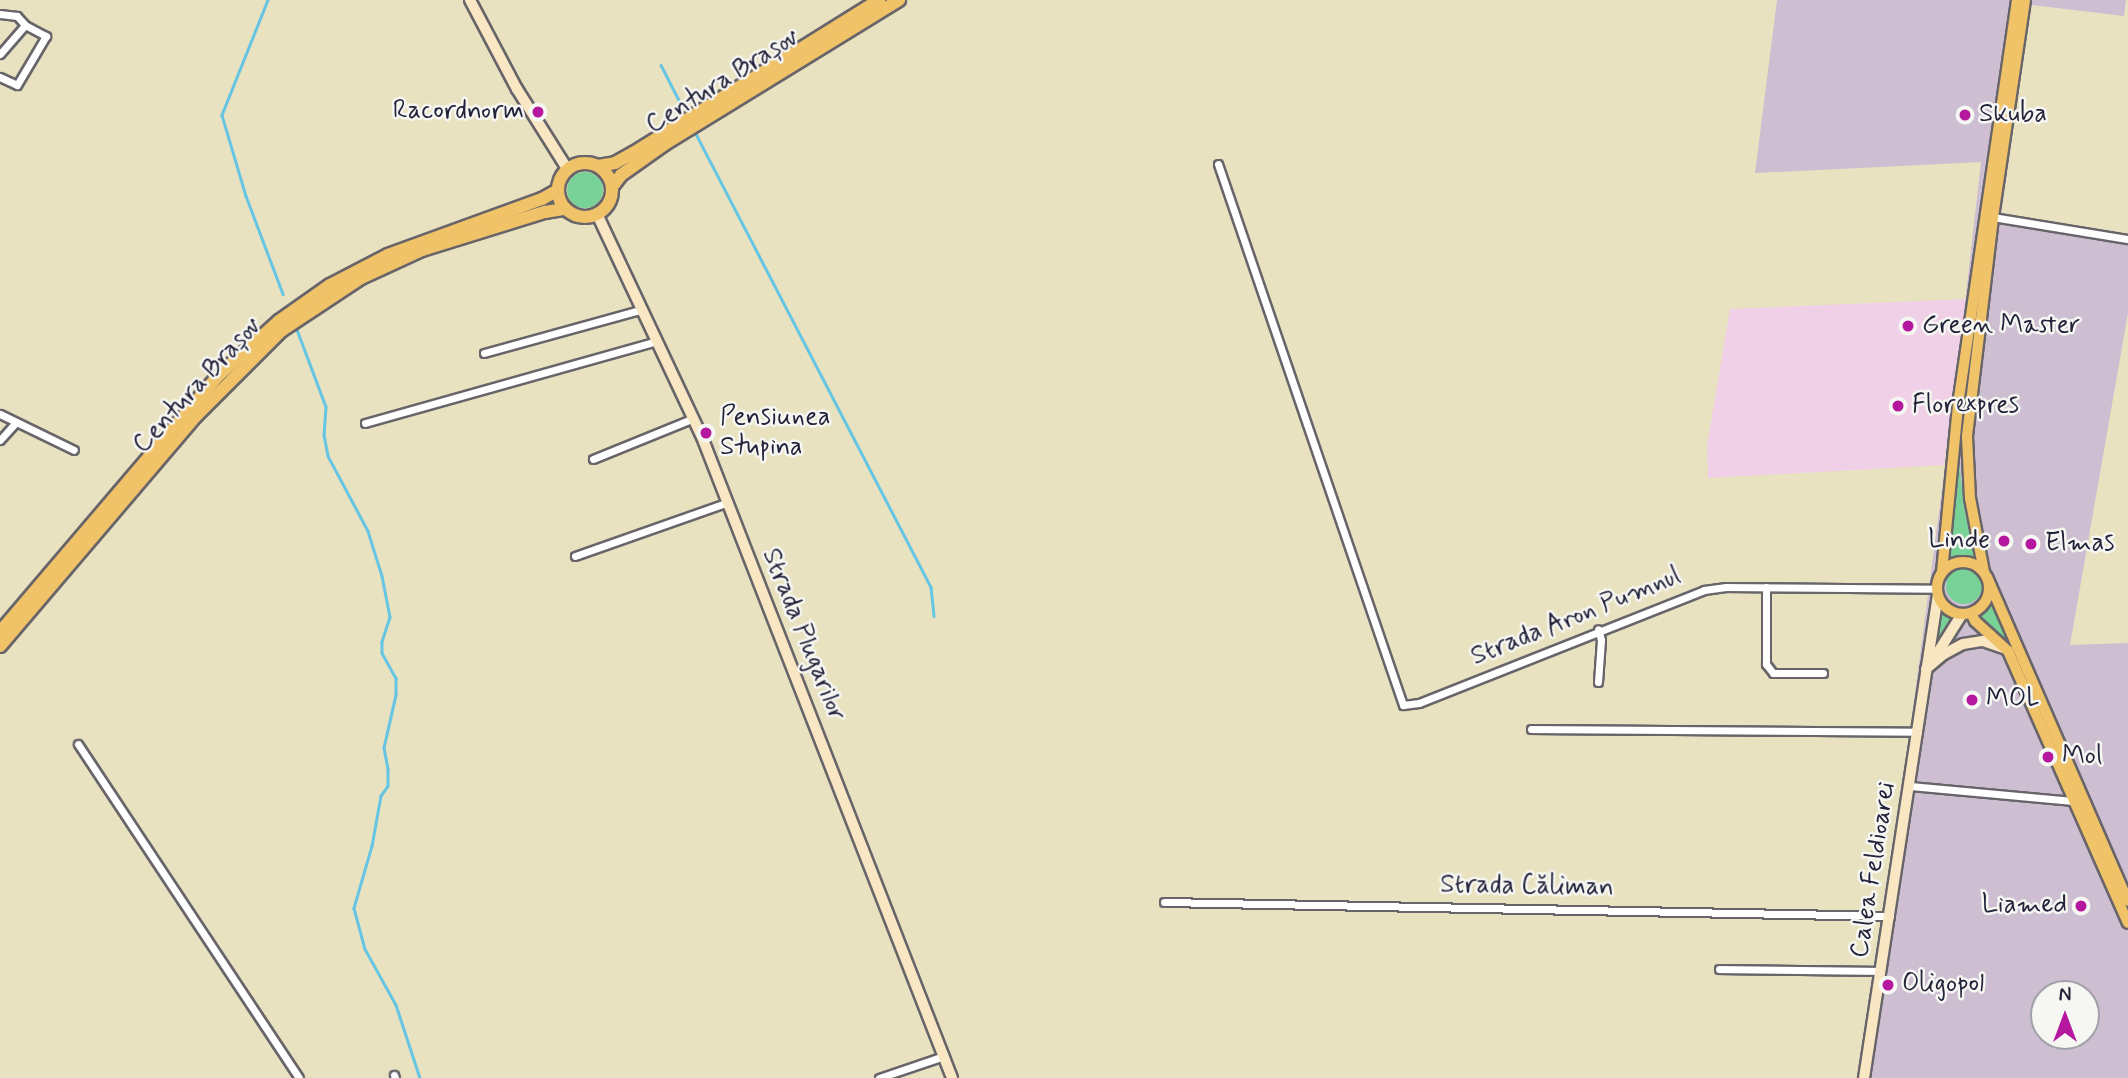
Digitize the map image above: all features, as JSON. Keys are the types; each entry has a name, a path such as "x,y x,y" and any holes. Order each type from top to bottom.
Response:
{"highway":[{"name":"Centura Brașov","path":"568,170 582,163 597,166 615,163 879,0"},
{"name":"Centura Brașov","path":"0,646 187,426 249,359 281,331 361,278 422,250 545,212 565,209 580,217 597,215 609,203 612,187 621,175 665,144 899,0"},
{"path":"597,166 609,178 612,187"},
{"path":"565,209 558,190 568,170"},
{"name":"Centura Brașov","path":"0,632 219,374 279,321 330,285 388,254 541,199 558,190"}],"main road":[{"name":"Calea Feldioarei","path":"1937,593 1942,572 1958,405 2017,0"},
{"name":"Calea Feldioarei","path":"1967,613 1985,603 1989,586 1970,498 1967,436 1993,217 2025,0"},
{"path":"1942,572 1947,566 1963,561 1971,562 1986,575 2128,901"},
{"path":"1937,593 1948,609 1967,613 2008,651 2128,923"}],"street":[{"path":"470,0 522,99 568,170"},
{"path":"0,14 17,16 25,25 47,36 17,85 0,77"},
{"path":"0,54 25,25"},
{"name":"Strada Aron Pumnul","path":"1218,164 1403,705 1419,703 1689,593 1726,587 1937,593"},
{"name":"Strada Plugarilor","path":"597,215 640,310 694,418 952,1078"},
{"path":"1993,217 2128,239"},
{"path":"484,353 640,310"},
{"path":"365,423 656,341"},
{"path":"0,414 74,450"},
{"path":"593,459 694,418"},
{"path":"0,440 16,422"},
{"path":"575,556 728,502"},
{"path":"1766,587 1766,664 1773,673 1823,673"},
{"name":"Calea Feldioarei","path":"1864,1078 1911,786 1937,593"},
{"name":"Calea Feldioarei","path":"1926,669 1967,613"},
{"path":"1598,629 1601,640 1598,682"},
{"path":"1926,669 1944,654 1963,644 1983,641 2008,651"},
{"path":"1531,729 1918,732"},
{"path":"78,744 299,1078"},
{"path":"1911,786 2072,801"},
{"name":"Strada Căliman","path":"1164,902 1890,916"},
{"path":"1719,969 1881,971"},
{"path":"879,1078 944,1056"}],"shaded area":[{"path":"1777,0 2126,0 2124,16 2031,5 2001,215 2128,244 2128,313 2070,645 2128,643 2128,1078 1864,1078 1955,391 1981,162 1755,173"},
{"path":"1966,299 1944,465 1708,478 1707,446 1730,309"}],"green space":[{"path":"585,172 598,177 603,190 598,203 585,208 572,203 567,190 572,177"},
{"path":"1959,463 1965,513 1975,557 1959,556 1945,564"},
{"path":"1964,568 1977,573 1982,586 1977,599 1964,604 1951,599 1946,586 1951,573"},
{"path":"1989,599 1994,611 2012,646 1977,613"},
{"path":"1940,603 1957,615 1937,645 1935,644"}],"waterway":[{"path":"268,0 222,115 246,196 283,294"},
{"path":"661,65 682,106"},
{"path":"695,132 931,587 934,616"},
{"path":"296,327 326,407 324,435 328,456 368,531 382,576 390,617 382,642 382,653 396,678 396,695 384,748 388,786 381,796 372,846 354,908 365,949 396,1005 420,1078"}],"place":[{"name":"Racordnorm","path":"538,112"},
{"name":"Skuba","path":"1965,115"},
{"name":"Green Master","path":"1908,326"},
{"name":"Florexpres","path":"1898,406"},
{"name":"Pensiunea Stupina","path":"706,433"},
{"name":"Linde","path":"2004,541"},
{"name":"Elmas","path":"2031,544"},
{"name":"MOL","path":"1972,700"},
{"name":"Mol","path":"2048,757"},
{"name":"Liamed","path":"2081,906"},
{"name":"Oligopol","path":"1888,985"}]}
